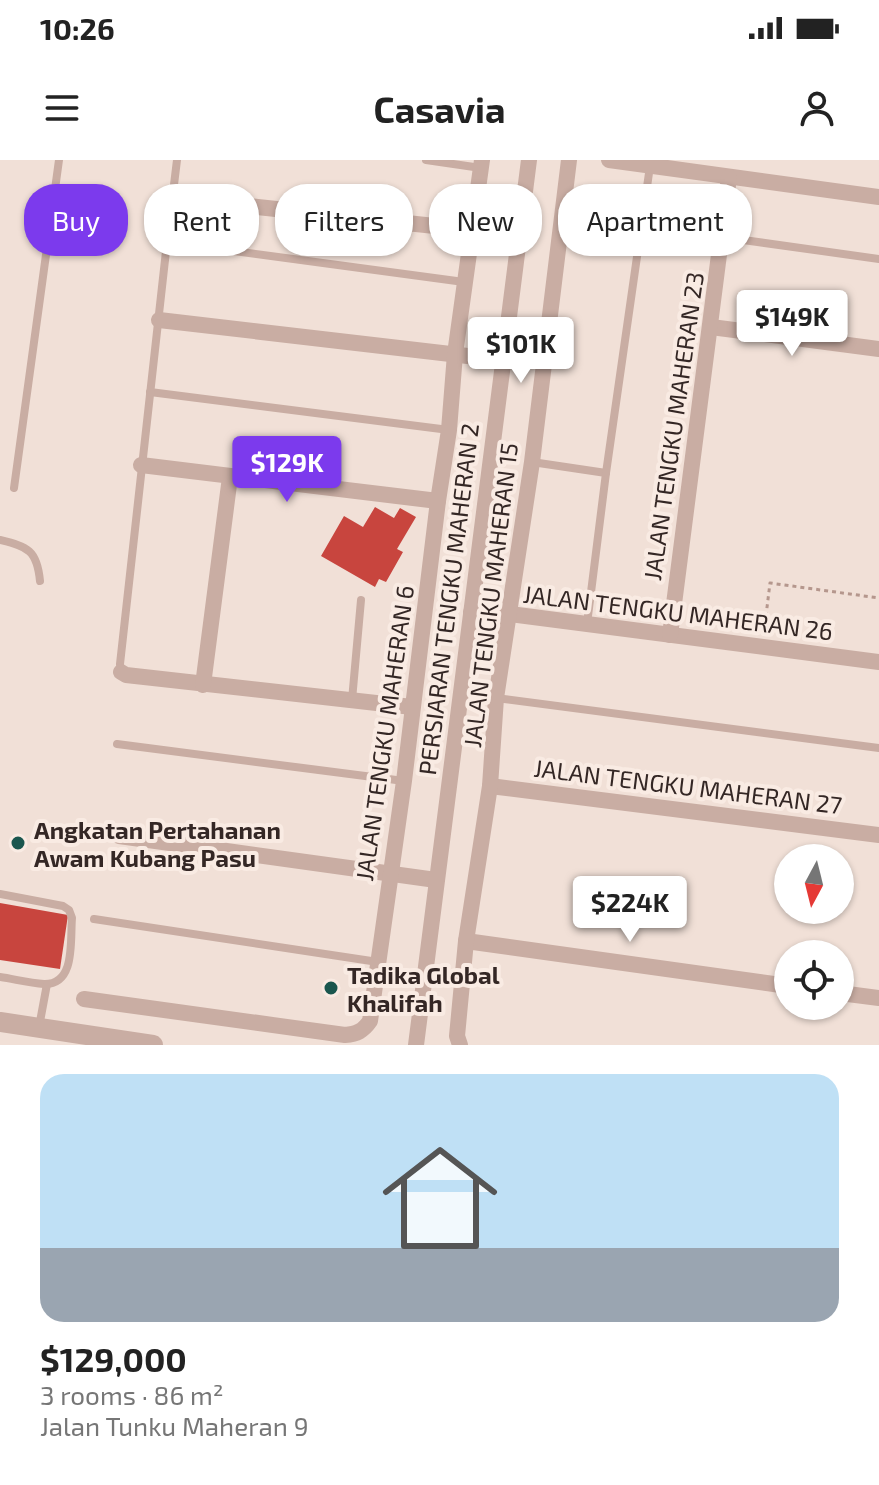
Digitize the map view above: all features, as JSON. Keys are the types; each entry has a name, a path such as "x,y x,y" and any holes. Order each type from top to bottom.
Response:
{"street":[{"name":"PERSIARAN TENGKU MAHERAN 2","path":"416,1045 529,160"},
{"name":"JALAN TENGKU MAHERAN 15","path":"458,1040 466,941 490,786 496,698 532,462 569,160"},
{"path":"609,160 879,197"},
{"name":"JALAN TENGKU MAHERAN 6","path":"478,184 481,164"},
{"name":"JALAN TENGKU MAHERAN 23","path":"728,184 729,177"},
{"path":"259,207 429,225"},
{"name":"JALAN TENGKU MAHERAN 6","path":"84,999 345,1035 356,1034 370,1021 404,781 468,256"},
{"name":"JALAN TENGKU MAHERAN 23","path":"670,635 720,256"},
{"path":"159,320 502,360"},
{"path":"711,327 879,349"},
{"path":"141,465 438,501"},
{"path":"203,685 230,477"},
{"name":"JALAN TENGKU MAHERAN 26","path":"471,612 510,614 879,662"},
{"path":"121,672 203,685 412,707"},
{"name":"JALAN TENGKU MAHERAN 27","path":"490,786 879,835"},
{"path":"119,836 436,880"},
{"path":"466,941 774,984"},
{"path":"854,995 879,998"},
{"path":"0,1022 153,1045"}],"lane":[{"path":"14,488 59,160"},
{"path":"174,184 177,160"},
{"path":"426,160 481,164"},
{"path":"587,624 650,166"},
{"path":"752,241 879,259"},
{"path":"259,254 465,282"},
{"path":"121,672 166,256"},
{"path":"150,392 449,430"},
{"path":"532,462 606,473"},
{"path":"0,540 23,546 31,552 39,567 40,581"},
{"path":"352,701 361,600"},
{"path":"496,698 879,748"},
{"path":"117,744 404,781"},
{"path":"0,894 55,903 69,910 72,918 68,970 58,981 47,984 0,977"},
{"path":"94,919 379,962"},
{"path":"39,1027 47,984"}],"path":[{"path":"762,647 770,583 879,598"}],"building":[{"path":"375,507 394,518 400,508 416,517 397,549 403,552 386,582 379,579 375,587 321,556 344,516 363,527"},
{"path":"0,903 68,915 60,969 0,960"}],"place":[{"name":"Angkatan Pertahanan Awam Kubang Pasu","path":"18,843"},
{"name":"Tadika Global Khalifah","path":"331,988"}]}
